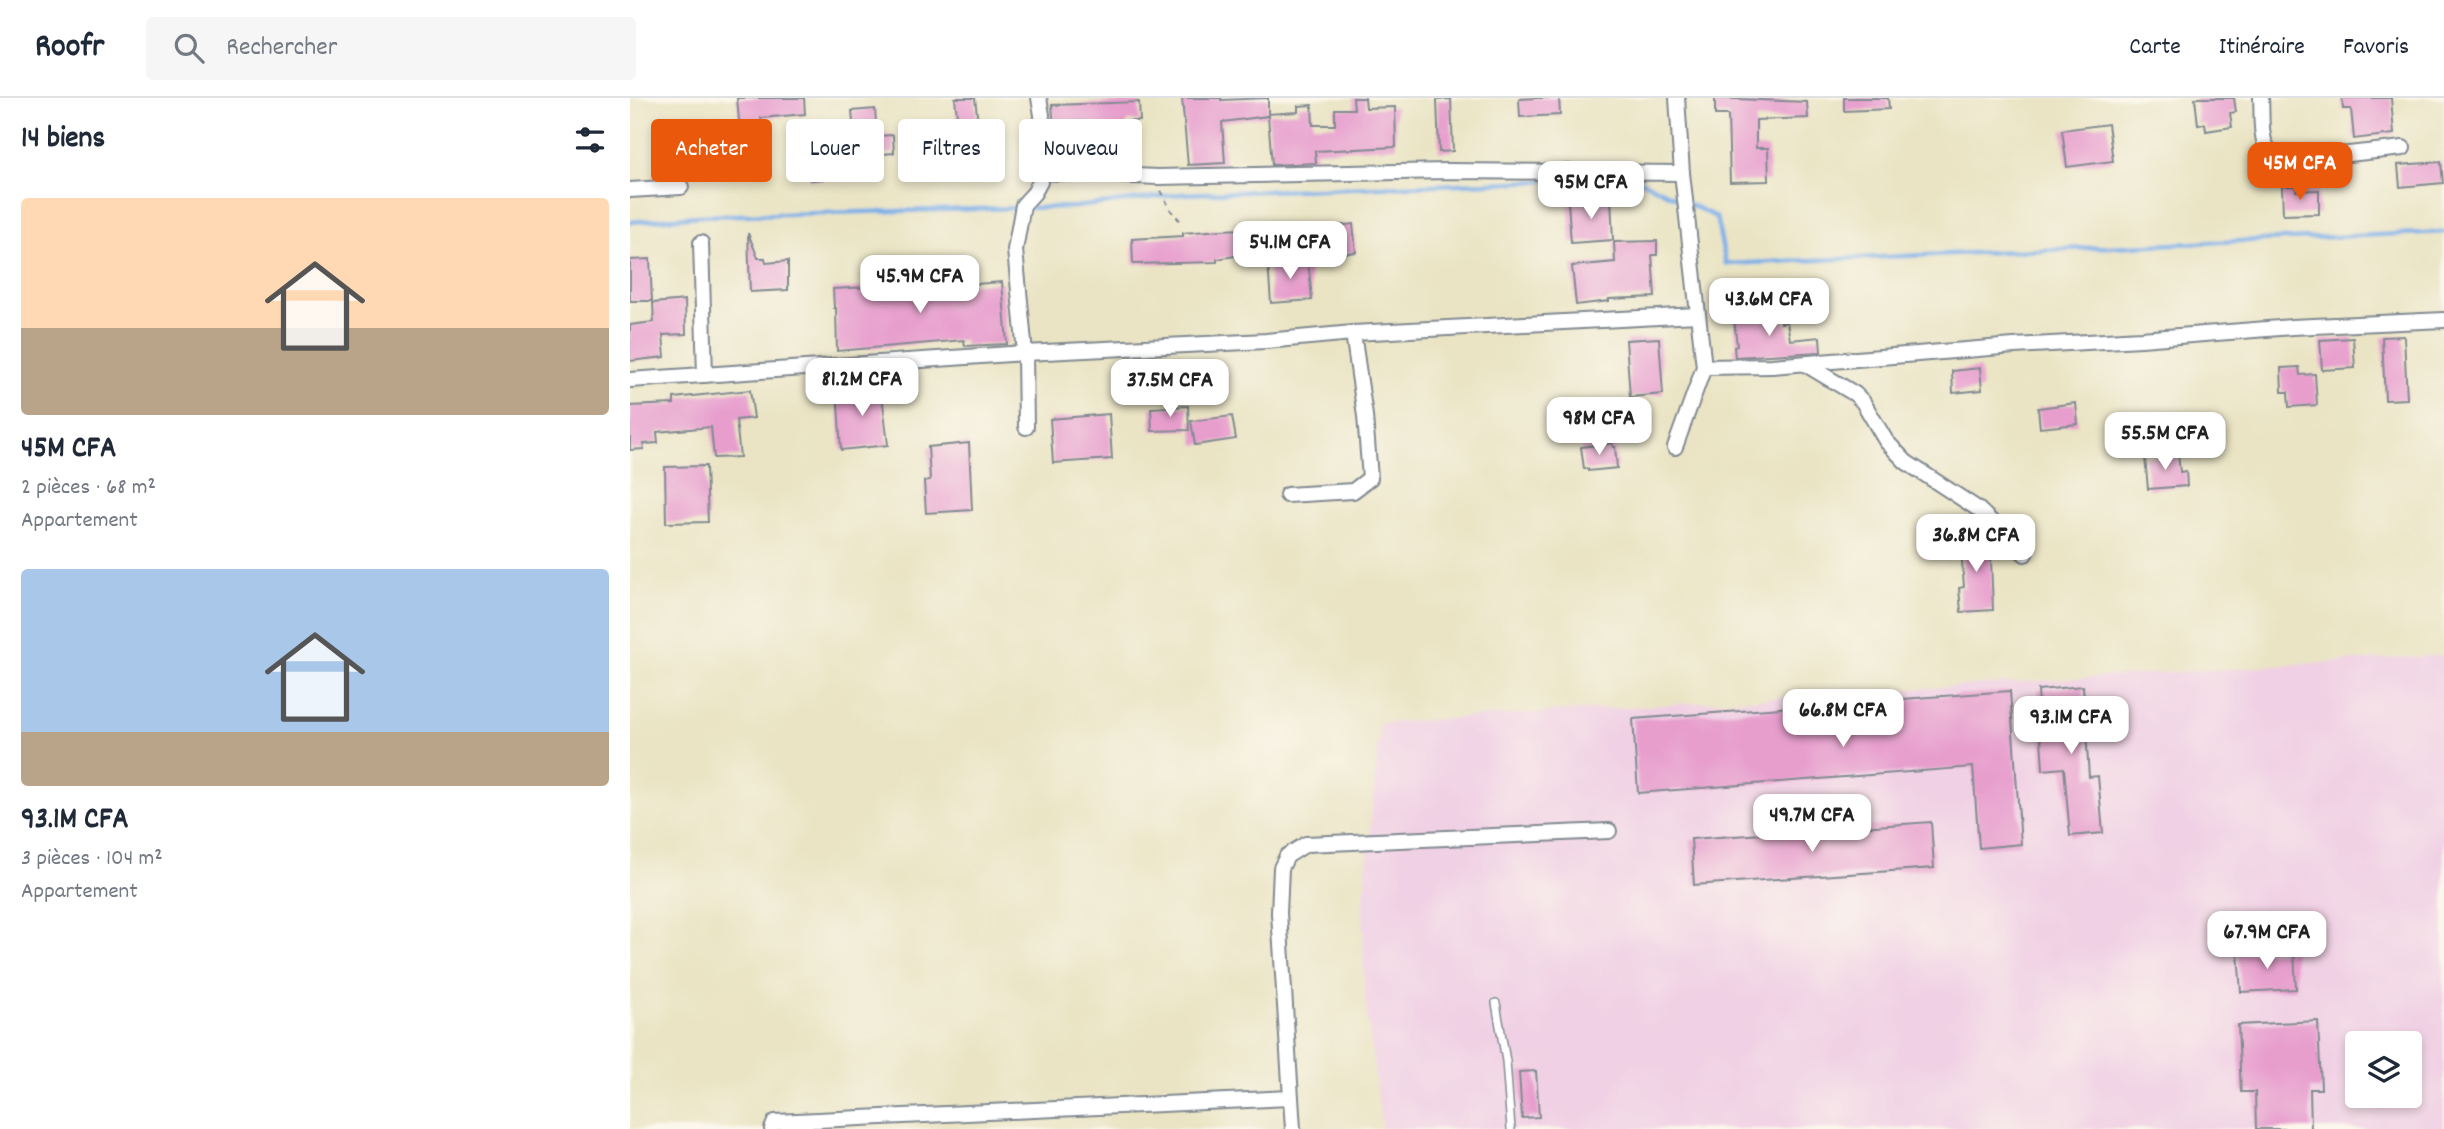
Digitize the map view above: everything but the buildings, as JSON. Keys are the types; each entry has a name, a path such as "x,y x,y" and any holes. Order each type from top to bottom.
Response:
{"street":[{"path":"1039,98 1041,119"},
{"path":"1675,447 1704,367 1682,173 1677,98"},
{"path":"2261,98 2264,145 2272,156 2285,161 2403,148"},
{"path":"1142,176 1448,171 1682,173"},
{"path":"1026,427 1025,353 1015,250 1023,205 1040,182"},
{"path":"630,190 681,187"},
{"path":"701,243 705,375"},
{"path":"630,380 1025,353 1266,341 1353,333 1697,315"},
{"path":"1704,367 1805,364 2001,347 2292,327 2444,320"},
{"path":"1287,495 1353,491 1370,478 1365,416 1353,333"},
{"path":"1805,364 1855,394 1863,402 1886,441 1906,462 1978,509 2025,554"},
{"path":"1293,1129 1279,913 1281,868 1287,856 1306,844 1609,831"},
{"path":"772,1129 775,1122 1291,1098"}],"lane":[{"path":"1496,1003 1506,1061 1511,1129"}],"path":[{"path":"1158,177 1164,199 1182,223"}],"shaded area":[{"path":"2444,655 2444,1129 1382,1129 1364,992 1363,908 1380,723"}],"waterway":[{"path":"1635,178 1681,200"},
{"path":"1027,208 1075,207 1182,194 1598,179"},
{"path":"1689,204 1716,217 1726,264 2444,232"},
{"path":"630,222 699,216 1018,208"}]}
